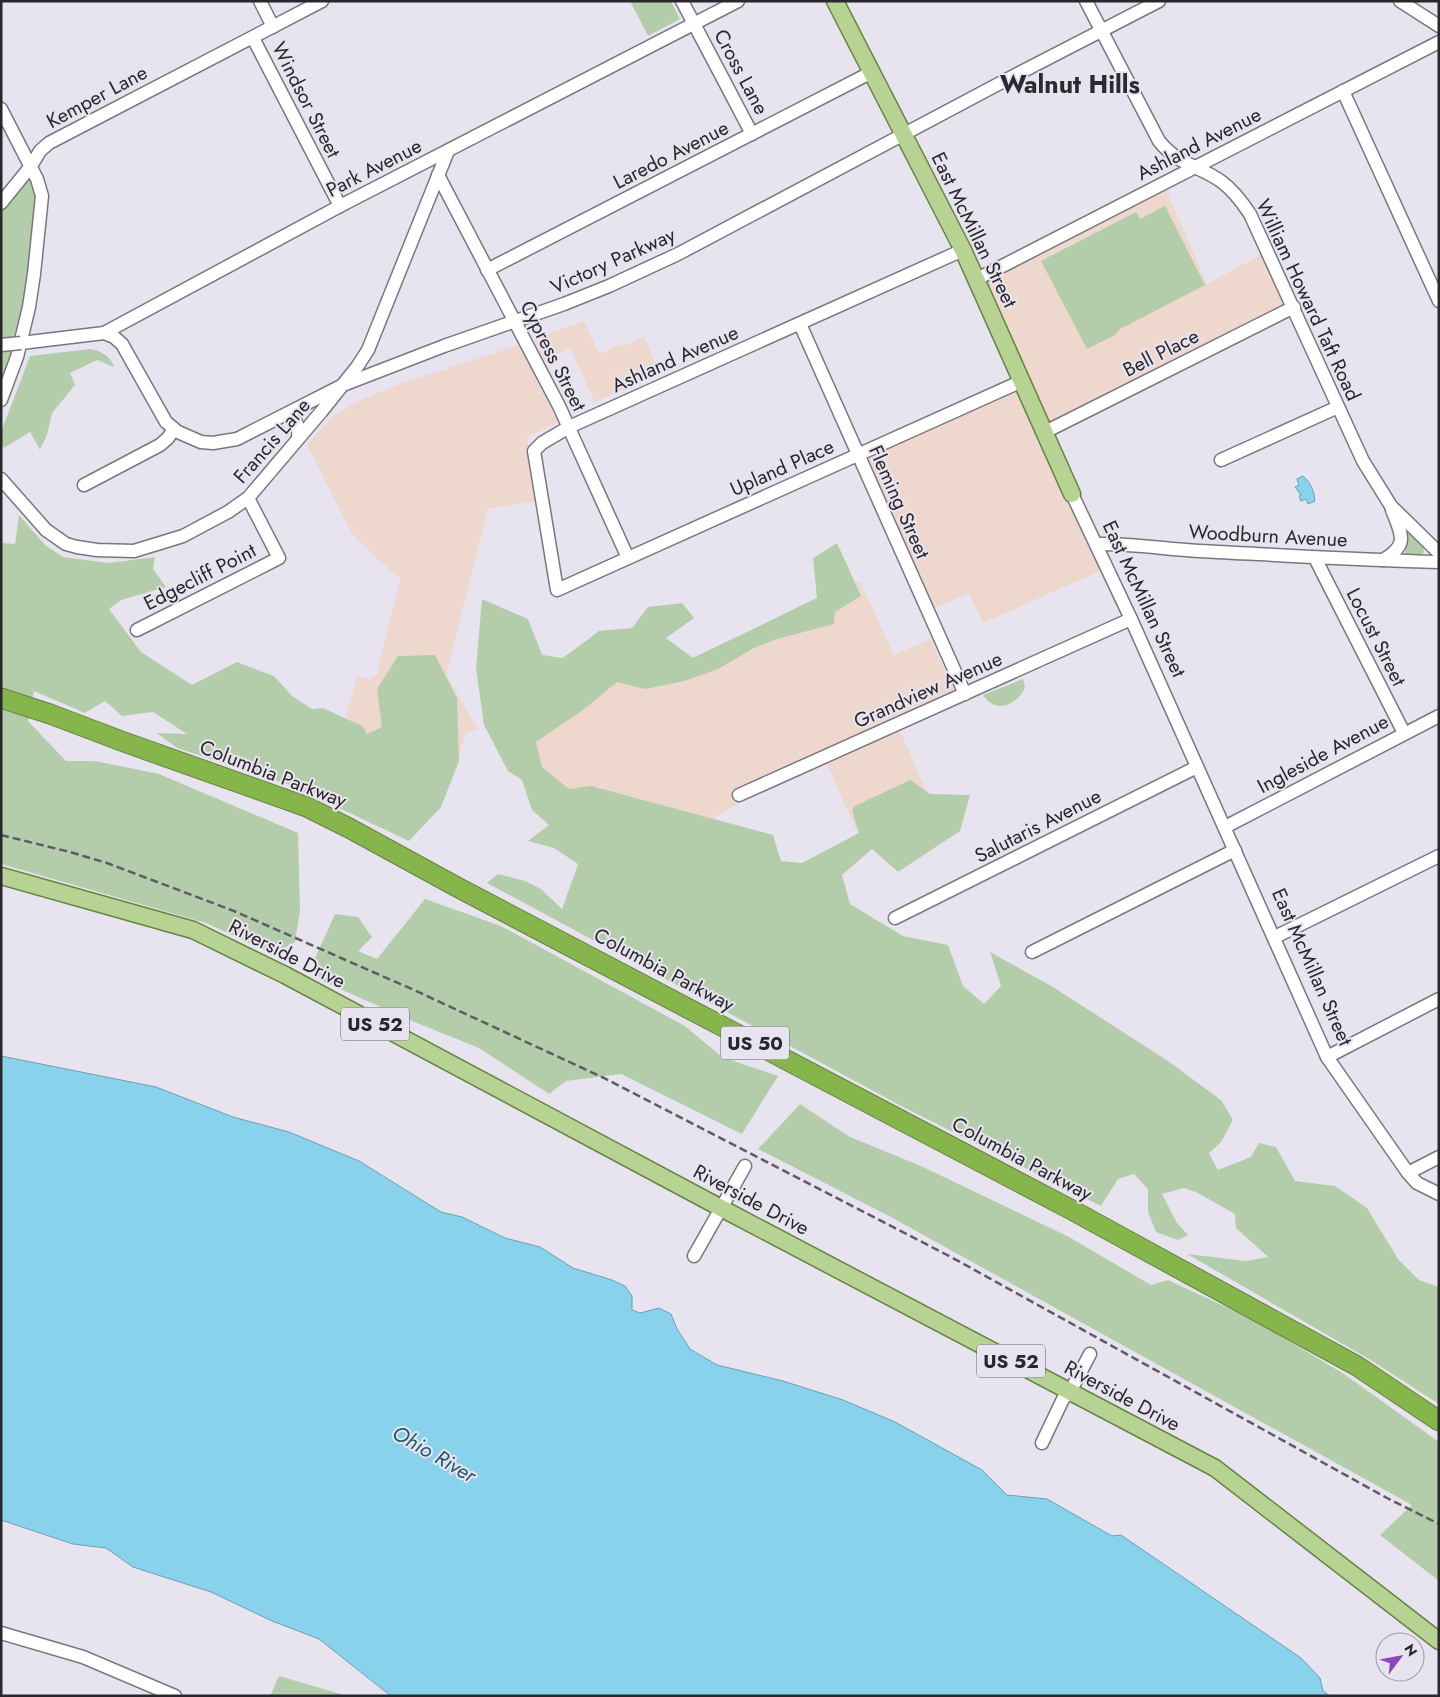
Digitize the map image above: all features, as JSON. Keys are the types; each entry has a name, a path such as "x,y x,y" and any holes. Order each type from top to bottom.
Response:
{"highway":[{"name":"Columbia Parkway","path":"1,698 49,713 307,808 349,828 457,887 1078,1214 1356,1366 1439,1421"}],"main road":[{"name":"East McMillan Street","path":"835,1 977,279 1072,494"},
{"name":"Riverside Drive","path":"1,876 193,930 285,975 721,1208 1215,1468 1439,1642"}],"street":[{"name":"Windsor Street","path":"260,1 273,26"},
{"name":"Kemper Lane","path":"1,203 31,166 40,151 49,143 322,1"},
{"name":"Cross Lane","path":"682,1 752,134"},
{"name":"Park Avenue","path":"1,345 104,333 340,206 738,1"},
{"name":"William Howard Taft Road","path":"1086,1 1159,141 1176,159 1220,181 1241,201 1256,225 1363,461 1377,486 1391,506 1439,553"},
{"name":"Victory Parkway","path":"104,333 114,337 122,344 166,422 174,429 189,438 201,442 225,442 237,439 343,385 609,286 661,263 1159,1"},
{"path":"1400,1 1439,26"},
{"name":"Windsor Street","path":"253,38 340,206"},
{"name":"Ashland Avenue","path":"977,279 1439,42"},
{"name":"Laredo Avenue","path":"487,270 872,72"},
{"path":"1343,91 1439,301"},
{"path":"1,109 31,166 42,196 29,307 21,341 1,400"},
{"name":"Francis Lane","path":"1,478 55,538 77,547 97,550 134,551 183,536 206,525 248,498 343,385 368,350 448,151"},
{"name":"Cypress Street","path":"438,175 569,427 628,558"},
{"name":"Ashland Avenue","path":"557,590 534,451 542,443 569,427 963,250"},
{"name":"Bell Place","path":"1045,432 1294,307"},
{"name":"Fleming Street","path":"800,324 965,694"},
{"name":"Upland Place","path":"557,590 1022,381"},
{"path":"1221,460 1338,407"},
{"path":"287,414 294,418 298,425 298,439"},
{"path":"84,486 160,445 174,429"},
{"name":"East McMillan Street","path":"1072,494 1131,619 1327,1057 1408,1173 1417,1183 1439,1194"},
{"name":"Edgecliff Point","path":"137,630 280,558 248,498"},
{"path":"1383,560 1399,549 1400,543 1400,531 1391,506"},
{"name":"Woodburn Avenue","path":"1096,544 1315,558 1439,562"},
{"name":"Locust Street","path":"1315,558 1404,733"},
{"name":"Grandview Avenue","path":"739,795 1131,619"},
{"name":"Ingleside Avenue","path":"1224,827 1439,716"},
{"name":"Salutaris Avenue","path":"896,918 1197,767"},
{"path":"1032,952 1235,850"},
{"path":"1275,938 1439,856"},
{"path":"1327,1057 1439,999"},
{"path":"1408,1173 1439,1157"},
{"path":"694,1256 745,1166"},
{"path":"1042,1442 1062,1399 1070,1392 1090,1354"},
{"path":"1,1633 83,1657 175,1696"}],"shaded area":[{"path":"1163,183 1207,284 1268,251 1294,307 1045,432 1107,568 983,623 969,593 928,611 857,454 1022,381 977,279"},
{"path":"584,321 599,354 621,344 622,346 644,337 660,373 595,402 570,348 544,360 534,339"},
{"path":"519,345 558,423 527,437 537,501 488,509 446,675 476,726 480,728 466,734 439,811 419,800 325,796 357,676 370,680 371,677 376,676 401,578 353,536 307,445 333,416 358,401 395,386"},
{"path":"860,581 894,655 931,639 954,690 737,788 742,801 669,847 599,786 596,793 561,793 537,764 513,715 680,663"},
{"path":"900,731 932,804 859,836 827,764"}],"green space":[{"path":"630,1 671,1 680,19 648,36"},
{"path":"31,166 37,179 34,274 1,400 1,203"},
{"path":"1165,206 1205,285 1120,329 1115,335 1087,349 1041,261 1136,212 1140,219"},
{"path":"90,349 105,355 114,367 97,360 70,373 75,385 52,413 47,435 40,450 30,432 4,448 1,444 1,432 30,356"},
{"path":"19,515 45,545 63,557 109,563 155,557 153,569 166,587 121,600 109,609 141,652 192,685 237,662 274,676 292,696 312,709 323,708 360,725 367,734 382,727 377,689 398,656 435,655 457,698 459,761 441,807 409,841 290,785 177,748 157,733 187,734 153,712 122,716 105,701 85,713 34,691 28,721 66,761 95,761 159,774 298,833 300,910 295,942 273,954 206,923 1,864 1,543 15,544"},
{"path":"1408,532 1423,547 1424,552 1421,555 1406,554 1405,535"},
{"path":"837,543 861,596 835,612 834,624 777,639 754,648 718,669 684,681 645,689 617,682 583,710 536,742 542,767 569,789 591,786 773,835 781,861 802,863 859,833 852,810 855,806 910,780 930,794 970,795 960,831 898,872 872,849 842,875 850,904 903,936 948,945 963,986 984,1004 1001,986 990,952 1053,987 1168,1061 1221,1100 1233,1120 1221,1142 1209,1153 1218,1170 1251,1157 1259,1143 1276,1147 1295,1181 1335,1186 1367,1208 1398,1259 1419,1280 1439,1287 1439,1404 1369,1359 1187,1254 1246,1261 1268,1257 1236,1228 1235,1214 1198,1193 1184,1188 1162,1194 1177,1223 1188,1235 1178,1240 1156,1232 1148,1212 1148,1189 1134,1174 1118,1179 1101,1206 907,1109 487,883 498,874 525,881 541,889 562,909 578,864 554,848 528,841 549,825 532,810 522,780 508,771 484,725 476,668 482,599 528,619 542,655 563,658 599,631 632,628 648,607 682,603 694,618 666,638 693,658 817,598 813,558"},
{"path":"1023,679 1025,688 1011,703 999,706 988,701 983,695"},
{"path":"425,899 501,926 685,1026 722,1057 778,1076 742,1134 621,1074 566,1081 549,1094 479,1048 412,1021 320,980 315,958 335,914 358,917 372,937 358,951 377,959"},
{"path":"800,1104 850,1137 921,1166 1069,1237 1151,1285 1168,1280 1252,1319 1344,1374 1439,1442 1439,1581 1380,1535 1412,1505 889,1216 758,1149"},
{"path":"279,1676 344,1695 345,1696 270,1696"}],"water":[{"path":"1303,476 1310,484 1315,497 1315,501 1308,504 1306,499 1301,501 1299,496 1301,495 1295,487 1299,485 1297,479"},
{"name":"Ohio River","path":"1,1056 156,1087 233,1117 289,1132 359,1161 441,1212 462,1217 505,1238 540,1247 573,1268 625,1286 632,1296 632,1310 640,1313 659,1308 671,1314 677,1329 690,1349 717,1365 783,1381 843,1400 895,1422 982,1470 1007,1495 1047,1499 1112,1536 1121,1535 1301,1658 1320,1678 1323,1691 1330,1696 391,1696 319,1639 272,1621 211,1592 133,1567 106,1548 73,1544 1,1520"}],"railway":[{"path":"1,835 107,863 234,911 414,990 604,1078 951,1257 1387,1498 1439,1524"}],"district":[{"name":"Walnut Hills","path":"1070,84"}]}
